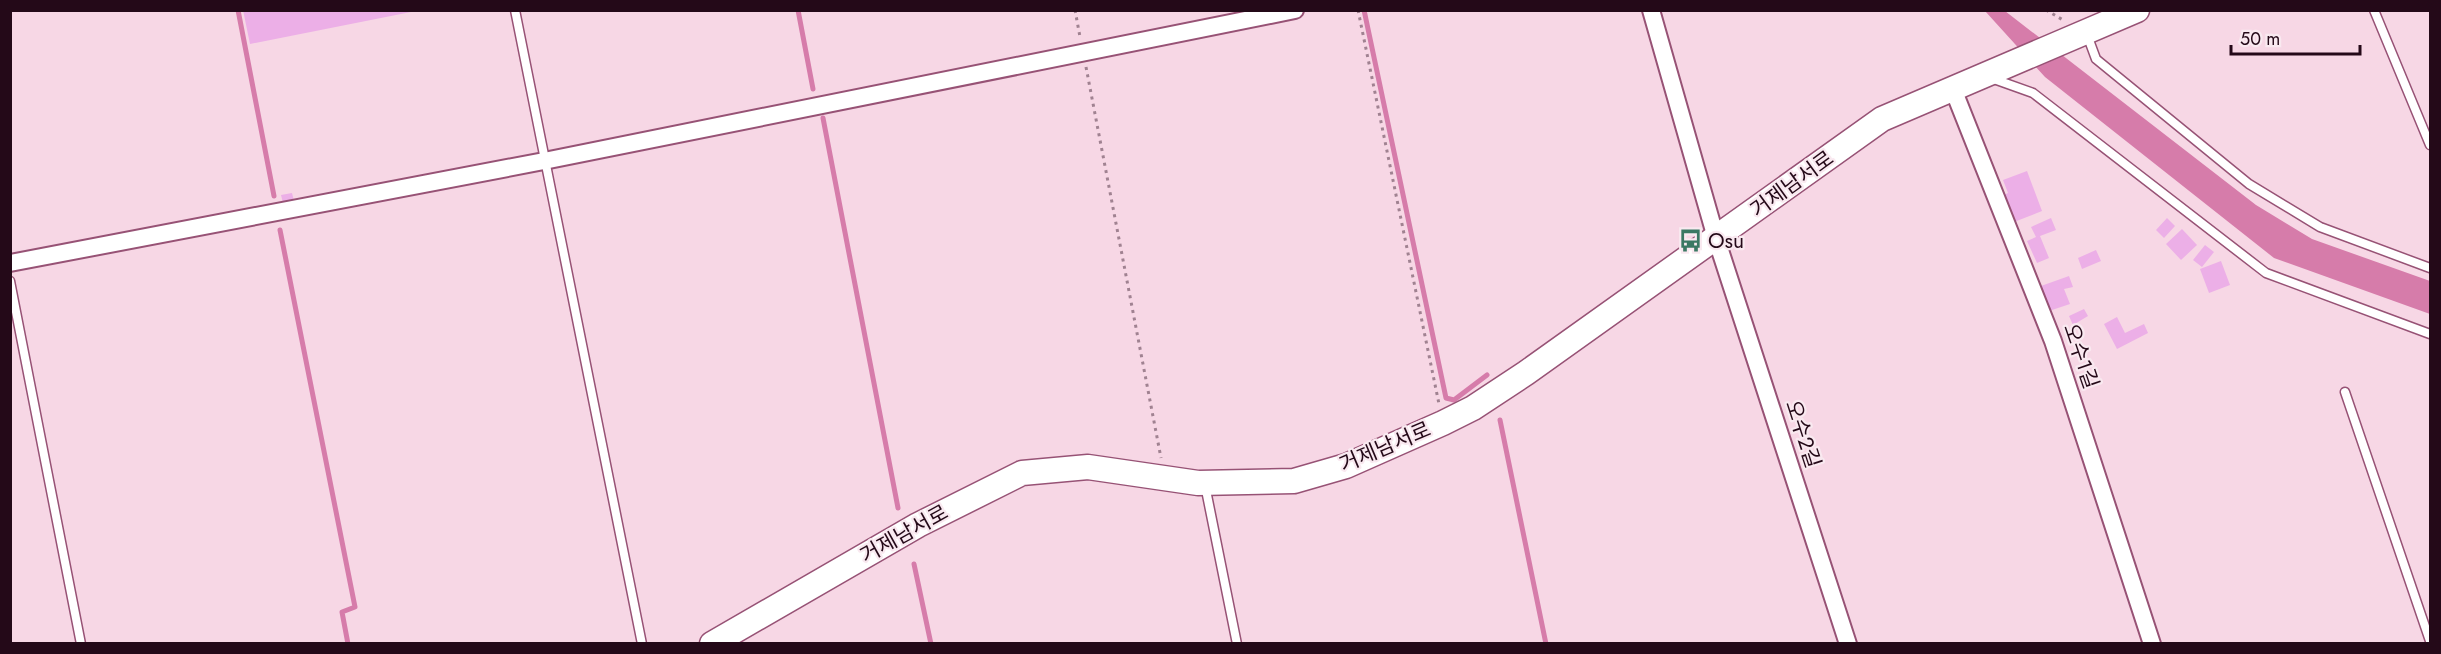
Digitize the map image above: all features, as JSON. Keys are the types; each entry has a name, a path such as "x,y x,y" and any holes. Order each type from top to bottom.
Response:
{"main road":[{"path":"2086,32 2137,10"},
{"name":"거제남서로","path":"712,644 918,525 1022,473 1089,466 1204,483 1294,481 1346,466 1443,423 1473,408 1526,373 1882,119 2086,32"}],"street":[{"path":"10,263 544,160 1295,10"},
{"name":"오수2길","path":"1651,10 1716,238 1848,644"},
{"name":"오수1길","path":"1953,89 2053,340 2152,644"}],"lane":[{"path":"515,10 642,644"},
{"path":"2374,10 2430,145"},
{"path":"2086,32 2096,59 2249,184 2320,227 2430,268"},
{"path":"1992,72 2033,93 2266,273 2430,334"},
{"path":"10,280 81,644"},
{"path":"2345,392 2430,641"},
{"path":"1204,483 1237,644"}],"path":[{"path":"1075,10 1164,478"},
{"path":"1358,10 1443,423"}],"shaded area":[{"path":"1985,11 2005,11 2256,205 2312,239 2430,281 2430,314 2274,258 2045,77"}],"building":[{"path":"243,10 411,10 411,12 250,44"},
{"path":"2027,171 2042,211 2014,222 2004,195 2008,193 2003,180"},
{"path":"292,193 294,201 283,203 281,195"},
{"path":"2051,218 2056,230 2040,236 2049,258 2037,263 2027,241 2036,237 2031,227"},
{"path":"2167,218 2175,226 2164,238 2156,230"},
{"path":"2182,229 2197,245 2181,260 2166,244"},
{"path":"2205,245 2214,252 2202,267 2193,260"},
{"path":"2096,250 2101,261 2082,269 2078,258"},
{"path":"2221,261 2230,285 2209,293 2200,269"},
{"path":"2069,276 2073,287 2064,289 2070,304 2049,311 2041,286"},
{"path":"2084,309 2088,316 2073,325 2069,316"},
{"path":"2117,317 2125,333 2144,324 2148,333 2117,349 2104,324"}],"waterway":[{"path":"238,10 274,196"},
{"path":"798,10 813,89"},
{"path":"1364,10 1446,398 1454,400 1487,375"},
{"path":"823,118 898,508"},
{"path":"280,230 355,607 342,612 348,644"},
{"path":"1500,420 1546,644"},
{"path":"914,564 931,644"}],"place":[{"name":"Osu","path":"1690,241"}]}
